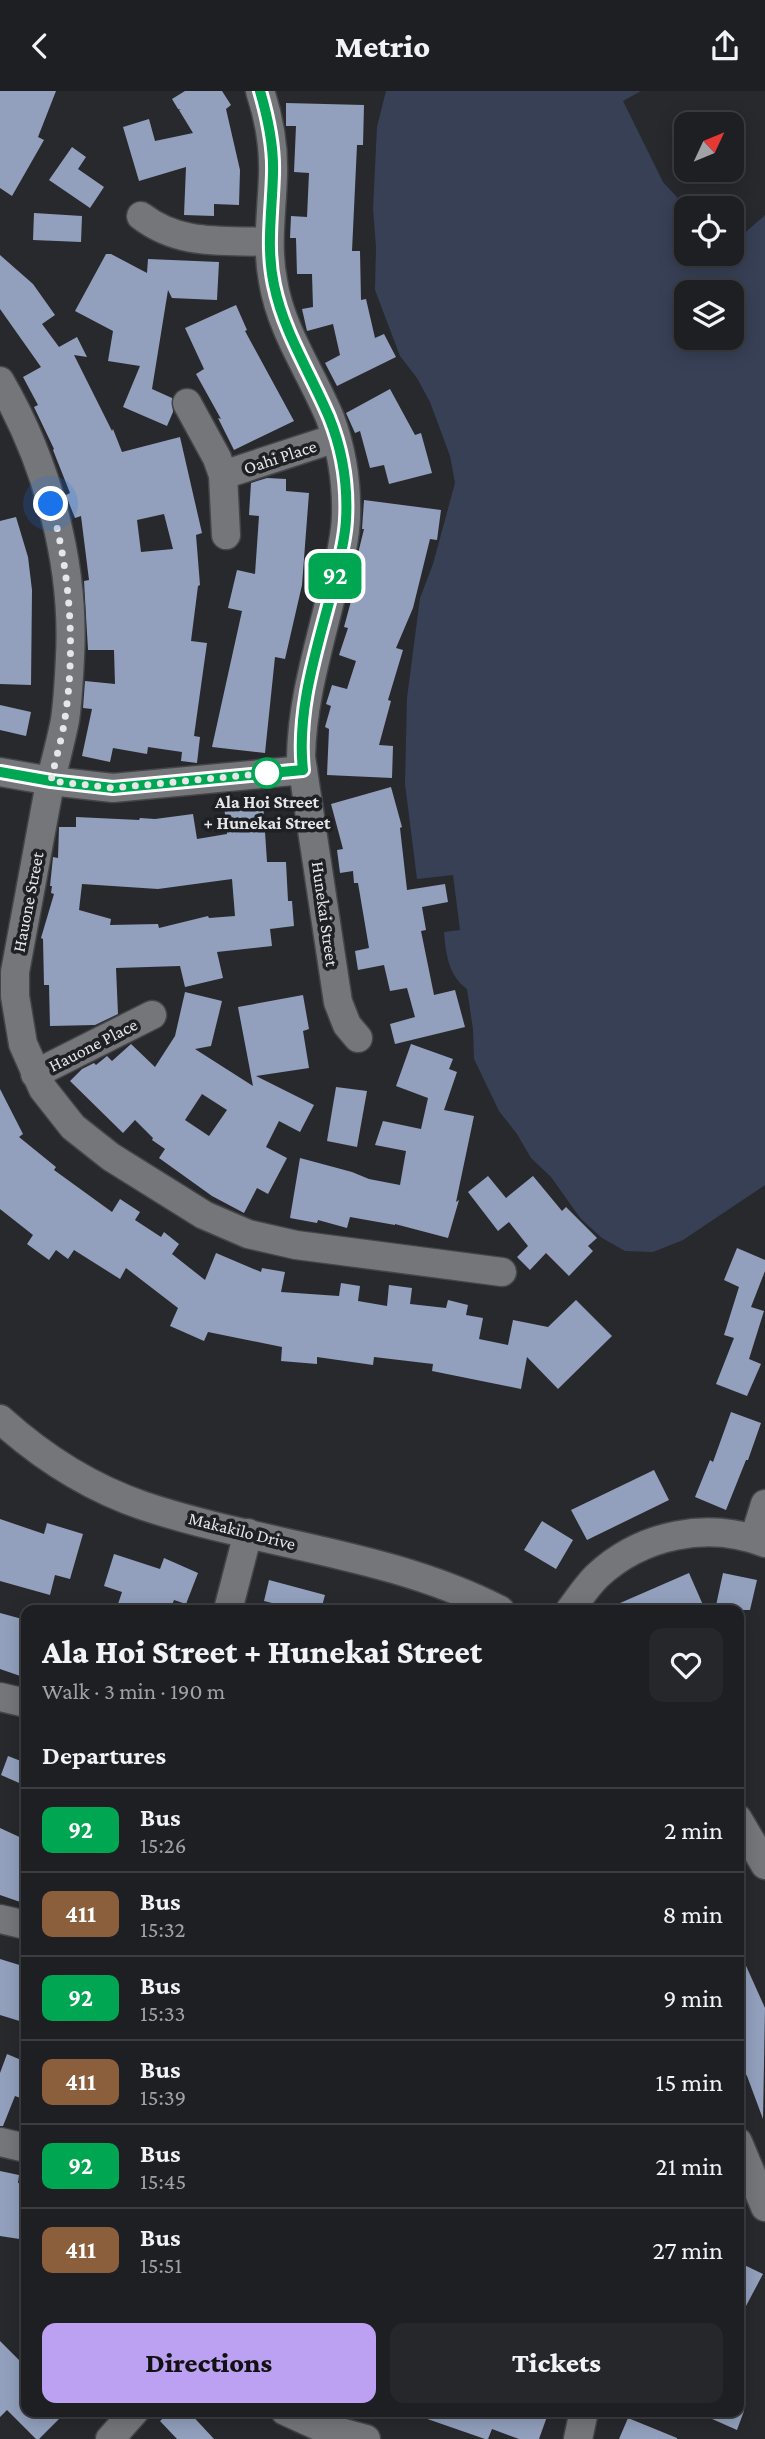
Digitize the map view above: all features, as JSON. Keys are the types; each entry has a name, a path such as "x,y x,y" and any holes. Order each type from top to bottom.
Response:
{"street":[{"name":"Hunekai Street","path":"260,91 271,140 273,173 269,242 273,282 286,330 319,395 336,438 344,469 346,521 343,547 306,697 302,727 303,770 338,1002 348,1025 358,1038"},
{"path":"141,216 159,228 190,239 269,242"},
{"name":"Hauone Street","path":"0,381 13,403 38,463 57,525 67,589 70,654 65,718 15,971 18,1020 23,1044 35,1074 57,1109 91,1143 204,1215 226,1226 272,1241 502,1272"},
{"name":"Oahi Place","path":"187,403 217,458 223,475 226,535"},
{"name":"Oahi Place","path":"223,475 336,438"},
{"path":"0,772 113,788 303,770"},
{"name":"Hauone Place","path":"35,1074 152,1015"},
{"name":"Makakilo Drive","path":"0,1419 18,1436 57,1464 99,1487 144,1506 413,1574 490,1605"},
{"path":"574,1605 597,1576 644,1545 699,1532 727,1533 760,1541 765,1504"},
{"path":"229,1605 248,1533"},
{"path":"0,1697 21,1702"},
{"path":"744,1829 765,1864"},
{"path":"0,1919 21,1925"},
{"path":"0,2142 21,2147"},
{"path":"744,2156 765,2207"},
{"path":"110,2439 130,2417"},
{"path":"299,2417 366,2439"},
{"path":"578,2439 583,2417"}],"shaded area":[{"path":"386,91 641,91 623,101 663,182 676,196 674,266 744,266 744,233 765,215 765,1185 683,1240 653,1252 625,1251 602,1238 581,1219 551,1177 531,1158 499,1111 474,1059 467,989 452,971 447,956 444,932 460,930 453,875 417,879 405,784 407,698 420,598 433,564 455,483 450,456 430,402 417,378 400,356 375,290 373,209 377,127"}],"building":[{"path":"0,91 56,91 38,137 44,140 12,196 0,188"},
{"path":"185,91 222,91 231,105 226,109 240,170 239,205 214,204 214,216 184,215 186,167 139,181 123,127 149,119 155,141 193,133 172,99"},
{"path":"286,103 364,105 363,145 357,145 352,251 360,251 361,300 366,299 375,338 384,334 396,357 337,386 325,363 340,355 333,324 307,331 302,309 313,307 312,274 297,274 296,238 290,238 291,216 307,217 309,173 294,172 296,126 286,126"},
{"path":"72,147 86,157 78,169 104,187 90,208 49,180"},
{"path":"34,213 82,216 81,242 33,240"},
{"path":"106,254 111,254 147,273 148,259 219,262 217,300 172,298 168,290 152,389 172,398 173,412 167,426 123,407 140,366 108,361 113,331 75,311"},
{"path":"0,255 33,284 55,315 42,324 59,347 77,337 87,357 74,355 112,431 113,429 122,452 180,437 202,533 196,535 200,585 191,641 207,643 194,736 200,737 197,763 181,761 182,752 148,747 147,754 113,748 110,762 82,756 92,709 83,708 85,681 115,684 114,650 88,650 84,581 89,580 81,516 75,518 66,495 70,493 54,449 34,407 38,405 23,377 41,367 0,309","holes":["164,514 173,549 141,552 137,520"]},
{"path":"236,305 247,330 245,331 294,421 234,450 218,418 221,419 196,374 204,369 185,328"},
{"path":"390,389 415,435 421,433 432,473 389,484 384,465 370,468 360,431 355,433 346,413"},
{"path":"267,478 286,479 286,491 309,493 302,585 285,659 275,657 265,753 212,747 242,611 228,608 237,570 255,574 259,516 249,515 251,483"},
{"path":"364,500 441,510 437,540 430,539 413,608 396,648 403,650 388,700 391,701 379,745 393,746 392,778 327,775 329,729 325,727 331,706 326,704 332,685 347,689 356,661 339,655 348,628 344,627 357,579 352,578 364,529"},
{"path":"16,517 28,557 32,590 31,685 0,684 0,521"},
{"path":"0,705 31,712 26,736 0,730"},
{"path":"391,787 402,827 407,890 445,884 448,902 422,907 426,930 421,931 434,995 455,990 465,1027 395,1044 390,1024 415,1017 407,988 390,991 384,965 358,970 355,951 369,948 358,883 354,883 353,871 340,873 337,850 343,849 331,804"},
{"path":"263,802 267,862 286,862 288,901 292,901 294,926 270,929 272,946 217,952 223,978 185,987 180,966 116,968 118,1014 95,1025 50,1026 49,985 44,985 41,938 54,894 51,893 50,886 53,857 58,858 59,827 76,827 76,817 139,820 193,814 197,839 227,834 224,805","holes":["232,879 235,916 208,916 159,928 158,924 110,925 111,919 79,910 82,884 158,889"]},
{"path":"185,992 222,1001 211,1046 195,1049 253,1086 238,1007 303,995 309,1029 303,1031 309,1068 256,1076 314,1105 300,1132 279,1121 266,1147 287,1158 268,1194 257,1188 244,1213 212,1196 159,1158 165,1149 152,1140 135,1120 123,1133 70,1081 82,1069 94,1063 96,1065 107,1056 112,1061 131,1044 155,1067 175,1036","holes":["202,1094 227,1110 209,1136 185,1120"]},
{"path":"411,1044 453,1059 449,1069 457,1072 444,1110 474,1116 456,1202 459,1200 448,1238 395,1224 350,1217 347,1228 318,1220 317,1223 290,1218 300,1158 369,1179 400,1185 406,1151 375,1145 383,1121 421,1129 428,1098 396,1086"},
{"path":"336,1087 367,1091 357,1147 327,1141"},
{"path":"0,1089 23,1134 19,1137 56,1167 54,1170 112,1212 120,1199 140,1212 135,1220 161,1237 164,1232 179,1244 172,1254 205,1280 216,1253 261,1272 262,1268 285,1272 281,1292 339,1296 341,1283 360,1286 358,1301 387,1306 389,1285 412,1288 410,1304 446,1308 448,1300 468,1305 466,1315 483,1318 479,1339 508,1345 513,1320 548,1327 576,1300 612,1336 558,1389 527,1357 521,1389 432,1371 433,1364 374,1357 373,1365 317,1357 317,1364 281,1361 282,1347 208,1332 204,1341 170,1326 178,1308 126,1268 120,1279 74,1250 68,1259 56,1250 49,1260 27,1244 33,1235 0,1209"},
{"path":"488,1176 506,1198 533,1176 562,1211 566,1207 597,1238 588,1246 593,1251 569,1276 546,1253 530,1270 517,1257 528,1246 509,1222 498,1231 468,1192"},
{"path":"737,1248 765,1260 765,1271 751,1307 764,1311 749,1359 761,1364 747,1396 716,1384 734,1338 724,1335 739,1287 724,1280"},
{"path":"731,1412 761,1423 726,1510 695,1497 710,1460 713,1462"},
{"path":"654,1470 669,1500 587,1540 571,1510"},
{"path":"0,1519 44,1534 47,1523 83,1534 70,1579 55,1575 50,1595 0,1581"},
{"path":"542,1521 573,1540 556,1569 524,1550"},
{"path":"114,1554 160,1569 164,1558 198,1573 186,1604 174,1600 172,1605 118,1605 122,1592 104,1586"},
{"path":"689,1573 703,1605 615,1605"},
{"path":"723,1573 757,1580 750,1610 744,1610 744,1605 716,1605"},
{"path":"269,1580 325,1595 322,1605 280,1605 264,1601"},
{"path":"0,1613 21,1619 21,1676 0,1669"},
{"path":"8,1756 21,1761 21,1784 1,1775"},
{"path":"0,1828 21,1838 21,1902 0,1895"},
{"path":"0,1959 21,1965 21,2021 0,2015"},
{"path":"744,1961 765,2008 763,2119 744,2071"},
{"path":"7,2054 21,2060 21,2098 15,2096 3,2126 0,2126 0,2073"},
{"path":"0,2171 19,2175 21,2239 0,2236"},
{"path":"744,2265 763,2274 744,2310"},
{"path":"0,2341 21,2362 21,2417 61,2417 36,2439 7,2410 0,2417"},
{"path":"164,2417 194,2417 214,2439 177,2439 160,2421"},
{"path":"422,2417 547,2417 539,2439 519,2439 492,2429 488,2439"},
{"path":"708,2417 742,2417 737,2430"},
{"path":"628,2418 677,2438 677,2439 619,2439"}],"bus line":[{"name":"92","path":"0,772 113,788 303,770 302,727 306,697 343,547 346,495 344,469 330,419 286,330 278,306 269,258 273,173 271,140 260,91"}],"place":[{"name":"Ala Hoi Street + Hunekai Street","path":"267,773"}],"route":[{"path":"51,504 67,589 70,654 65,718 51,781 113,788 279,772 267,773"}]}
